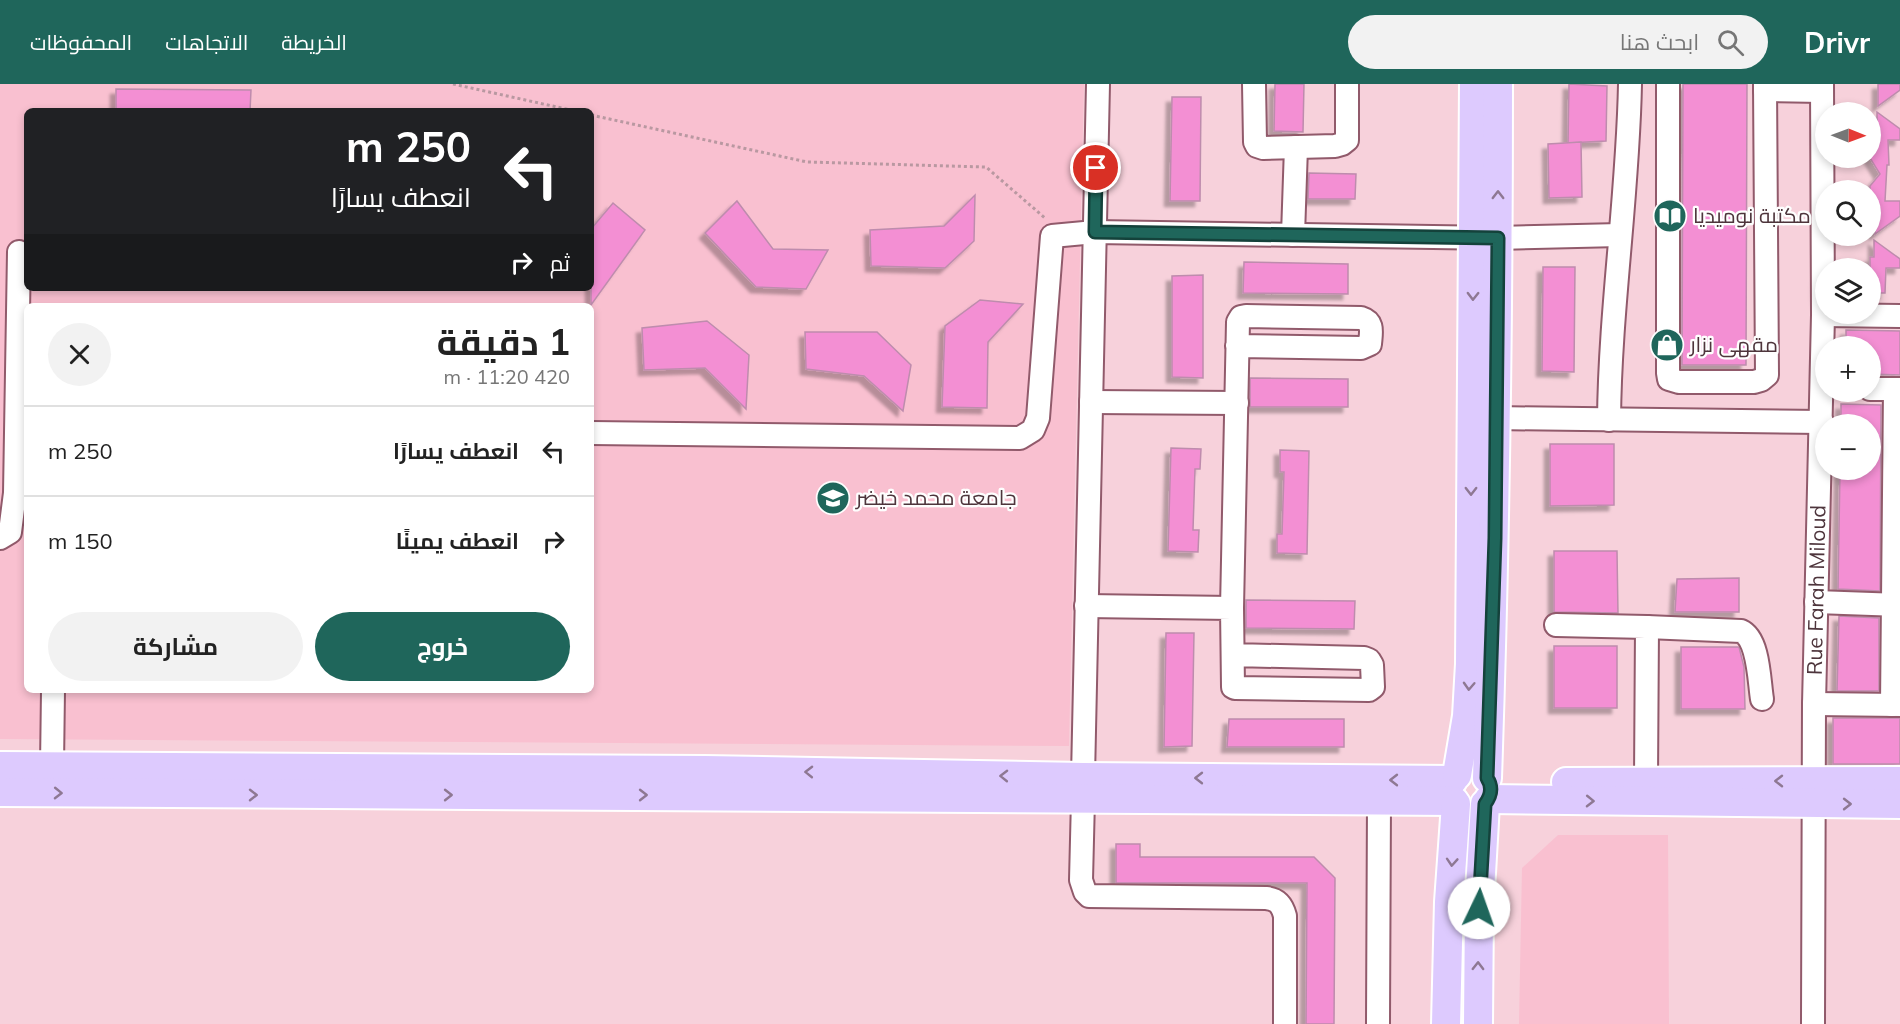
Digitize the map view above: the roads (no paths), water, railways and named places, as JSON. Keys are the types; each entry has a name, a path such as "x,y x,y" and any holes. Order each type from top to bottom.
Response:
{"main road":[{"path":"1474,84 1486,238 1495,418 1495,538 1488,791 1479,908 1478,1024"},
{"path":"1446,1024 1455,790 1467,716 1470,664 1486,238 1498,84"},
{"path":"0,765 693,770 1379,801 1455,790"},
{"path":"1455,790 1462,771 1474,770 1488,791"},
{"path":"1488,791 1646,780 1813,792 1900,804"},
{"path":"1488,791 1813,792 1900,781"},
{"path":"0,792 1083,788 1455,790"}],"street":[{"path":"1098,84 1081,880 1089,896 1272,898 1280,904 1285,916 1285,1024"},
{"path":"1254,84 1255,142 1257,146 1296,147 1335,146 1347,140 1347,84"},
{"path":"1609,420 1610,366 1629,140 1630,84"},
{"path":"1668,84 1668,373 1669,379 1679,382 1754,382 1767,375 1765,87 1822,87"},
{"name":"Rue Farah Miloud","path":"1822,87 1823,258"},
{"path":"1293,235 1296,147"},
{"path":"594,433 1020,438 1033,430 1038,418 1052,236 1095,232 1486,238 1620,235"},
{"path":"0,538 10,532 15,493 19,252"},
{"path":"1233,656 1365,658 1372,665 1373,687 1369,690 1234,688 1233,656 1232,608 1237,403 1237,346 1238,322 1241,317 1246,316 1361,318 1371,324 1370,344 1361,348 1237,346"},
{"path":"1881,316 1900,316"},
{"path":"1814,704 1896,705 1897,389 1881,389"},
{"path":"1091,402 1237,403"},
{"path":"1495,418 1815,422"},
{"name":"Rue Farah Miloud","path":"1813,1024 1814,704 1820,480"},
{"path":"1816,602 1896,605"},
{"path":"1086,606 1232,608"},
{"path":"1556,625 1741,631 1746,633 1754,646 1762,699"},
{"path":"1646,780 1647,627"},
{"path":"52,766 53,693"},
{"path":"1378,1024 1379,801"}],"place":[{"name":"مكتبة نوميديا","path":"1670,216"},
{"name":"مقهى نزار","path":"1667,345"},
{"name":"جامعة محمد خيضر","path":"833,498"}]}
